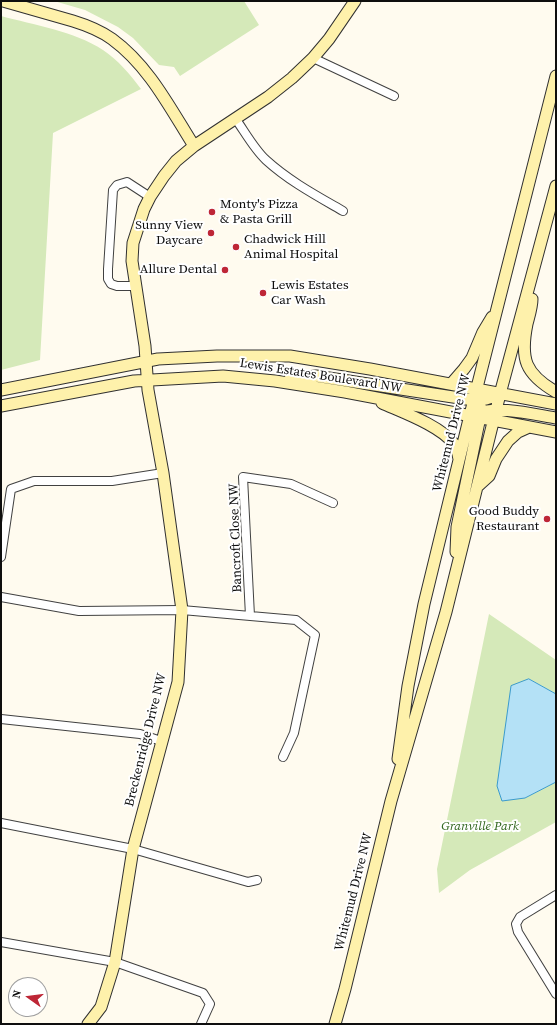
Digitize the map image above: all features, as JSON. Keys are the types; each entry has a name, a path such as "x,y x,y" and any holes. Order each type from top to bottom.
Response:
{"main road":[{"path":"3,1 85,25 111,38 130,54 147,73 194,146"},
{"name":"Breckenridge Drive NW","path":"88,1024 101,1007 115,962 133,848 178,682 182,610 163,473 148,390 145,346 132,261 134,243 144,210 150,197 176,161 194,146 268,97 292,78 313,58 329,39 355,1"},
{"name":"Whitemud Drive NW","path":"391,801 408,686 424,604 460,460 477,415 477,396 556,76"},
{"name":"Whitemud Drive NW","path":"335,1024 391,801 444,619 500,394 556,186"},
{"path":"530,283 532,302 523,346 525,359 534,374 544,384 556,392"},
{"path":"451,384 472,358 483,332 498,308"},
{"name":"Lewis Estates Boulevard NW","path":"1,390 158,359 217,356 290,356 451,384 477,396"},
{"name":"Lewis Estates Boulevard NW","path":"1,406 134,381 224,376 275,381 477,415 495,415"},
{"path":"275,381 316,376 466,399 477,396 500,394 556,404"},
{"path":"367,396 413,416 445,435 453,442 460,460"},
{"path":"454,577 457,527 477,415"},
{"path":"495,415 556,418"},
{"path":"495,415 529,427 556,432"},
{"path":"477,486 489,476 496,459 508,441 518,432 529,427"},
{"name":"Whitemud Drive NW","path":"338,1024 345,989"}],"street":[{"path":"313,58 394,96"},
{"path":"235,118 253,145 265,159 281,173 343,211"},
{"path":"135,286 117,286 111,284 108,280 113,190 116,185 127,182 150,197"},
{"path":"1,557 12,489 34,481 112,481 163,473"},
{"name":"Bancroft Close NW","path":"250,616 243,477 290,484 333,503"},
{"path":"1,597 80,611 182,610 296,620 315,635 294,733 282,756"},
{"path":"1,719 140,734 161,741"},
{"path":"1,823 133,848 248,882 257,880"},
{"path":"556,895 520,917 516,924 518,932 556,994"},
{"path":"1,942 115,962 203,993 210,1004 200,1024"}],"green space":[{"path":"54,1 244,1 259,25 180,76 174,67 159,65 133,38 118,27 85,10"},
{"path":"1,16 54,29 92,43 119,63 141,89 53,133 40,360 1,370"},
{"name":"Granville Park","path":"489,614 556,660 556,694 529,679 525,798 556,782 556,822 470,870 439,893 437,869"}],"water":[{"path":"529,679 556,694 556,782 525,798 502,801 497,786 511,686"}],"place":[{"name":"Monty's Pizza & Pasta Grill","path":"212,212"},
{"name":"Sunny View Daycare","path":"211,233"},
{"name":"Chadwick Hill Animal Hospital","path":"236,247"},
{"name":"Allure Dental","path":"225,270"},
{"name":"Lewis Estates Car Wash","path":"263,293"},
{"name":"Good Buddy Restaurant","path":"547,519"}]}
